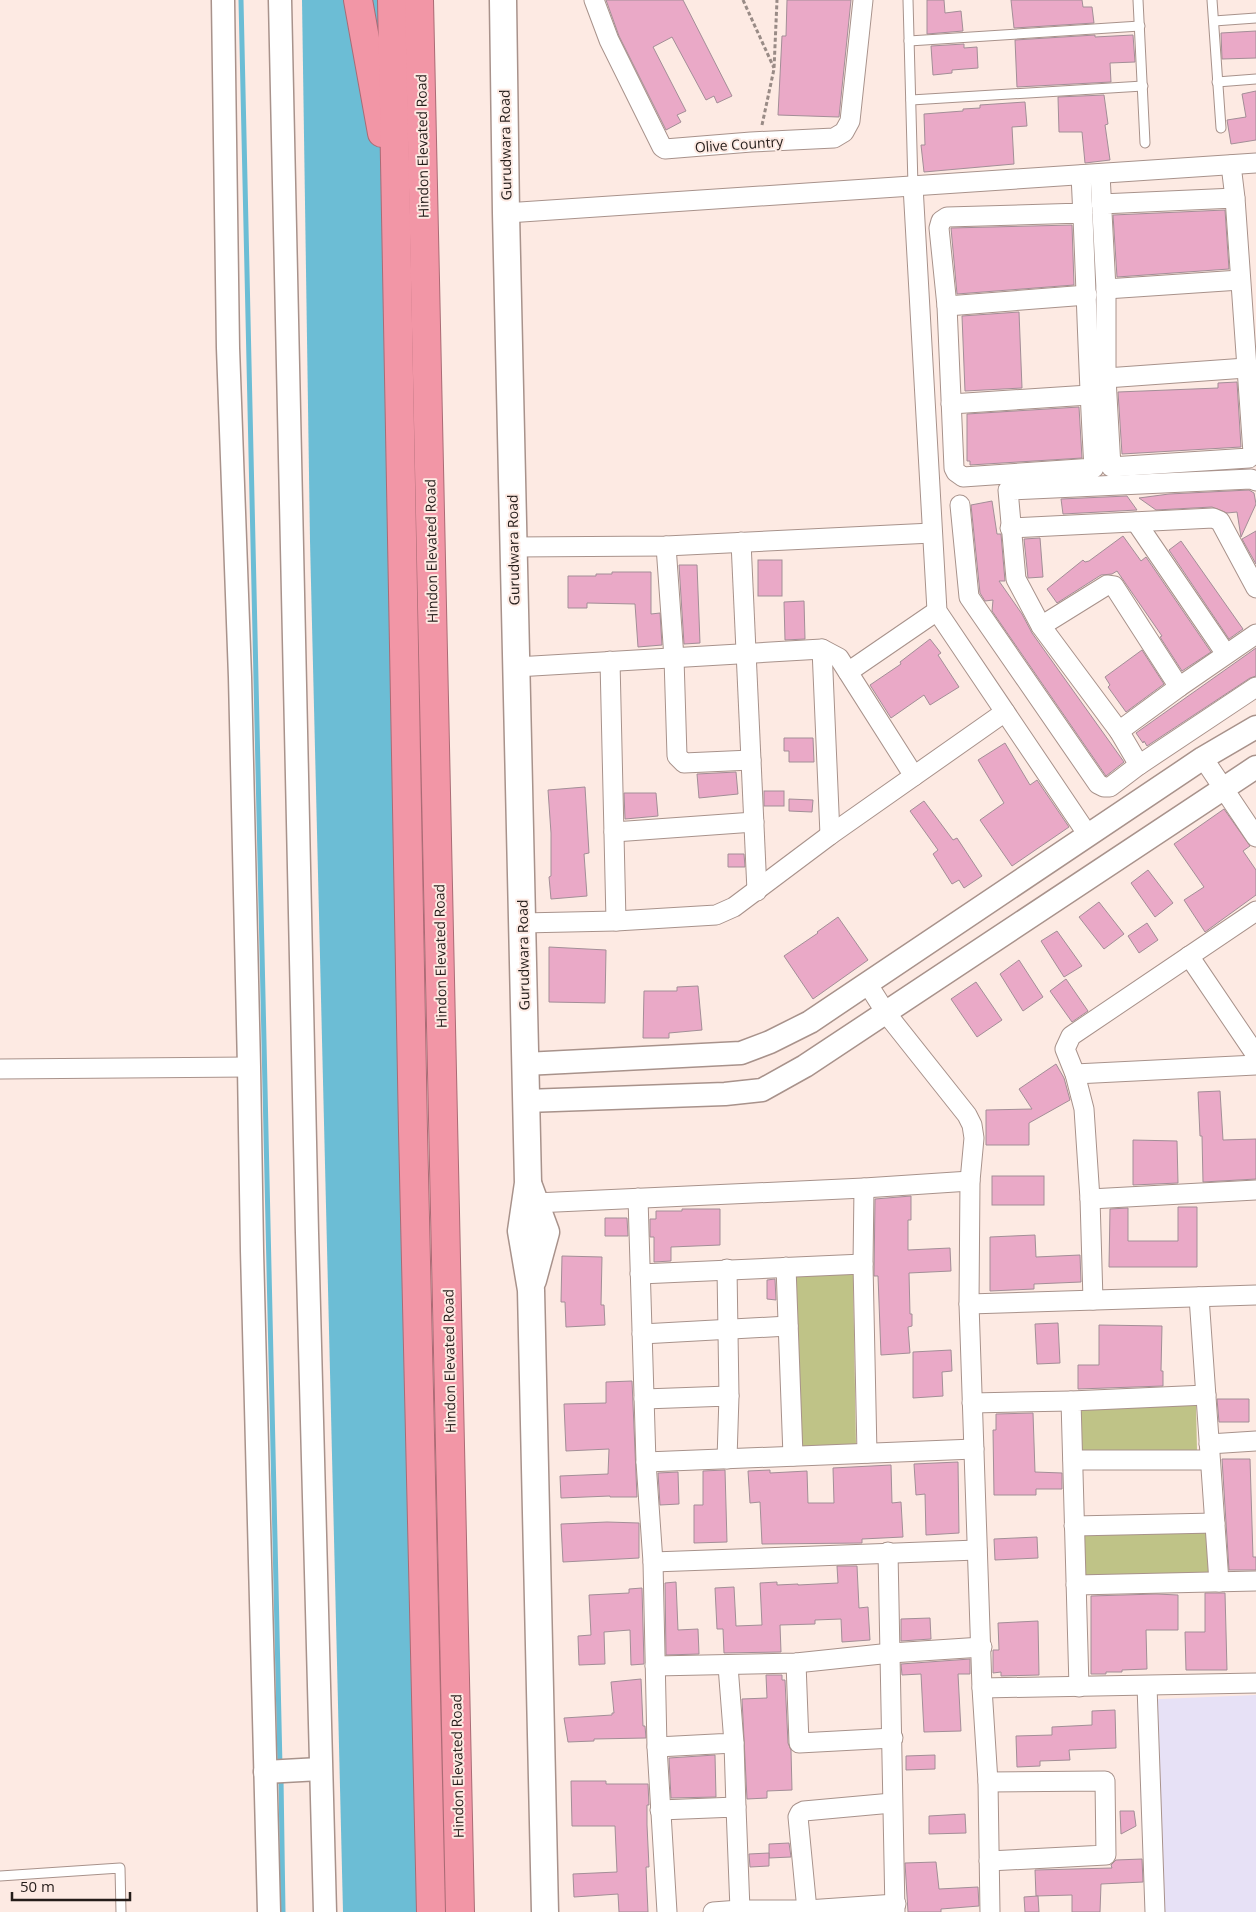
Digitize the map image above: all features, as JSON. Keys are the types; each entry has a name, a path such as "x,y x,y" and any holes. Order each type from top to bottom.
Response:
{"highway":[{"path":"358,0 370,76 396,203"},
{"name":"Hindon Elevated Road","path":"392,0 430,1912"},
{"name":"Hindon Elevated Road","path":"419,0 460,1912"}],"main road":[{"name":"Gurudwara Road","path":"503,0 525,1064 531,1193 520,1231 531,1290 545,1912"}],"street":[{"path":"223,0 228,348 240,677 250,1067 252,1250 272,1772 269,1912"},
{"path":"280,0 313,1770 325,1912"},
{"name":"Olive Country","path":"594,0 610,40 663,148 834,138 844,132 850,122 863,0"},
{"path":"506,213 1231,165 1256,168"},
{"path":"1091,175 1101,204 1106,289 1106,378 1111,467 1249,458 1253,453 1231,165"},
{"path":"1083,213 947,217 941,222 939,228 947,306 954,468 963,477 1094,468 1089,396 1083,213 1091,175"},
{"path":"913,186 936,611 1088,835"},
{"path":"1101,204 1235,198"},
{"path":"1106,289 1240,280"},
{"path":"947,306 1087,295"},
{"path":"1106,378 1246,368"},
{"path":"952,404 1089,396"},
{"path":"1139,765 1118,731 1041,626 1016,579 1008,490 1251,479 1256,481"},
{"path":"960,505 969,597 1098,784 1104,787 1110,786 1256,687"},
{"path":"1010,528 1216,519 1220,521 1256,588"},
{"path":"1136,522 1226,654"},
{"path":"513,547 666,546 932,533"},
{"path":"741,542 757,891"},
{"path":"666,546 674,658 677,756 684,763 751,760"},
{"path":"1041,626 1107,584 1114,586 1180,687"},
{"path":"848,672 936,611"},
{"path":"1118,731 1256,634"},
{"path":"822,649 830,835"},
{"path":"516,667 822,649 839,658 914,776"},
{"path":"610,662 616,921"},
{"path":"522,922 616,921 716,914 734,907 830,835 1005,712"},
{"path":"525,1064 741,1053 770,1042 810,1022 1203,758 1256,727"},
{"path":"1203,758 1256,838"},
{"path":"526,1101 725,1094 762,1090 805,1066 1256,768"},
{"path":"614,832 754,822"},
{"path":"1093,1300 1090,1199 1084,1108 1075,1074 1065,1049 1071,1036 1256,911"},
{"path":"1189,956 1256,1055"},
{"path":"867,983 886,1013 967,1115 972,1125 974,1138 970,1181 969,1304 982,1688 988,1782 990,1912"},
{"path":"1075,1074 1256,1065"},
{"path":"0,1069 250,1067"},
{"path":"531,1193 638,1198 864,1188 970,1181"},
{"path":"864,1188 863,1264 867,1453"},
{"path":"1090,1199 1256,1190"},
{"path":"638,1198 646,1462 653,1562 657,1747 667,1912"},
{"path":"640,1274 863,1264"},
{"path":"786,1267 793,1456"},
{"path":"727,1269 727,1459"},
{"path":"969,1304 1256,1295"},
{"path":"1200,1297 1219,1582"},
{"path":"642,1334 788,1326"},
{"path":"972,1403 1206,1395"},
{"path":"644,1399 728,1396"},
{"path":"1071,1401 1079,1686"},
{"path":"1072,1460 1210,1452 1256,1441"},
{"path":"646,1462 974,1449"},
{"path":"1074,1526 1215,1523"},
{"path":"653,1562 977,1550"},
{"path":"713,1912 895,1908 888,1552"},
{"path":"1076,1585 1256,1581"},
{"path":"655,1666 728,1666 796,1663 982,1646"},
{"path":"796,1663 799,1743 893,1738"},
{"path":"728,1666 734,1743 740,1910"},
{"path":"982,1688 1256,1683"},
{"path":"1147,1686 1155,1912"},
{"path":"657,1747 734,1743"},
{"path":"272,1772 313,1770"},
{"path":"988,1782 1105,1781 1106,1854 989,1861"},
{"path":"807,1910 798,1817 800,1813 804,1810 892,1802"},
{"path":"660,1810 736,1807"}],"lane":[{"path":"908,0 913,186"},
{"path":"1138,0 1145,142"},
{"path":"1212,0 1221,128"},
{"path":"1214,21 1256,18"},
{"path":"909,41 1140,26"},
{"path":"1217,82 1256,79"},
{"path":"910,100 1143,86"},
{"path":"0,1876 120,1868 121,1912"}],"path":[{"path":"743,0 774,69"},
{"path":"759,142 774,69 778,0"}],"shaded area":[{"path":"1256,1695 1256,1912 1145,1912 1137,1700"}],"green space":[{"path":"853,1274 856,1446 798,1447 795,1275"},
{"path":"1196,1404 1197,1451 1078,1454 1077,1407"},
{"path":"1209,1529 1210,1576 1081,1580 1080,1533"}],"water":[{"path":"302,0 388,0 432,1912 343,1912 310,541"}],"building":[{"path":"606,0 683,0 732,96 717,103 714,96 706,100 672,37 653,47 686,111 677,115 681,122 666,130 619,36"},
{"path":"787,0 851,0 839,117 778,115 782,36 786,36"},
{"path":"927,0 944,0 945,13 961,11 963,31 927,34"},
{"path":"1011,0 1082,0 1083,7 1092,7 1094,23 1014,28"},
{"path":"1256,31 1256,58 1222,59 1221,33"},
{"path":"1095,35 1095,37 1133,35 1135,62 1110,63 1111,82 1017,87 1015,40"},
{"path":"964,44 964,48 977,47 978,68 952,70 952,73 933,75 931,46"},
{"path":"1256,91 1256,140 1231,144 1227,120 1246,117 1242,94"},
{"path":"1104,95 1108,124 1105,125 1110,160 1085,163 1082,132 1059,132 1058,97"},
{"path":"1025,102 1027,126 1012,127 1014,164 924,172 921,145 925,145 924,114 963,111 963,109 980,108 980,105"},
{"path":"1225,210 1229,269 1117,277 1113,215"},
{"path":"1072,225 1074,285 957,294 951,228"},
{"path":"1019,312 1022,388 965,391 962,316"},
{"path":"1237,382 1241,447 1122,454 1118,392 1218,388 1218,383"},
{"path":"1079,407 1082,458 970,465 970,461 967,461 967,414"},
{"path":"1249,490 1254,493 1256,504 1241,537 1237,512 1227,513 1212,507 1156,510 1139,498 1169,494"},
{"path":"1127,496 1137,510 1063,514 1061,499"},
{"path":"992,501 997,534 1001,534 1005,581 999,581 1022,614 1032,633 1124,762 1106,776 992,611 993,600 985,601 980,593 971,505"},
{"path":"1256,531 1256,564 1242,539"},
{"path":"1123,536 1141,561 1146,557 1211,652 1182,671 1160,637 1162,636 1117,571 1112,574 1101,575 1057,603 1047,589 1083,560 1085,562 1089,561"},
{"path":"1040,538 1043,577 1028,578 1024,539"},
{"path":"1181,541 1243,629 1229,639 1169,550"},
{"path":"758,560 782,560 782,596 758,596"},
{"path":"679,565 697,565 700,643 684,644"},
{"path":"612,572 651,572 651,614 660,613 662,645 638,647 635,604 587,603 587,608 568,608 568,576 596,576 596,574 612,574"},
{"path":"804,601 805,639 785,640 784,602"},
{"path":"930,639 941,653 938,655 959,687 930,705 924,695 891,718 870,685 901,664 900,662"},
{"path":"1256,648 1256,676 1250,678 1147,746 1144,741 1143,743 1136,733"},
{"path":"1142,650 1164,684 1126,712 1108,687 1110,685 1105,677"},
{"path":"784,738 813,738 814,762 789,762 789,751 784,751"},
{"path":"1005,743 1030,785 1037,780 1069,827 1012,866 980,820 1004,803 978,760"},
{"path":"736,772 738,794 699,798 697,774"},
{"path":"585,787 589,853 584,854 587,896 551,899 549,877 551,876 551,833 548,790"},
{"path":"764,791 784,791 784,806 764,806"},
{"path":"624,793 656,793 658,816 625,819"},
{"path":"789,799 813,800 812,812 789,811"},
{"path":"924,801 953,840 957,838 982,876 964,888 959,880 952,884 933,854 938,850 910,811"},
{"path":"1224,809 1250,846 1243,851 1256,870 1256,895 1205,932 1184,900 1204,887 1174,844"},
{"path":"728,854 744,854 745,867 728,867"},
{"path":"1148,870 1173,903 1155,917 1131,883"},
{"path":"1099,902 1124,934 1104,949 1079,917"},
{"path":"838,917 868,960 813,999 784,956"},
{"path":"1147,923 1158,940 1139,953 1128,936"},
{"path":"1057,931 1082,966 1064,977 1041,941"},
{"path":"549,947 606,950 605,1003 549,1002"},
{"path":"1019,960 1043,997 1023,1011 1000,974"},
{"path":"1066,979 1088,1011 1072,1022 1050,991"},
{"path":"976,982 1002,1020 977,1037 951,999"},
{"path":"698,986 702,1030 669,1033 669,1038 643,1038 644,991 677,991 677,987"},
{"path":"1056,1064 1064,1078 1070,1100 1029,1123 1029,1145 986,1145 986,1110 1032,1109 1019,1089"},
{"path":"1220,1091 1223,1140 1256,1139 1256,1179 1203,1182 1202,1136 1200,1136 1198,1092"},
{"path":"1133,1140 1177,1141 1178,1183 1133,1185"},
{"path":"992,1176 1044,1176 1044,1205 992,1205"},
{"path":"911,1196 911,1220 908,1220 908,1250 950,1248 951,1271 909,1273 910,1314 912,1314 912,1326 908,1327 910,1353 881,1355 878,1276 874,1276 875,1199"},
{"path":"1178,1207 1197,1207 1197,1267 1109,1267 1110,1209 1128,1208 1128,1241 1178,1241"},
{"path":"682,1209 720,1209 720,1245 671,1247 671,1261 654,1262 654,1237 650,1237 650,1219 656,1219 656,1211 682,1211"},
{"path":"605,1218 627,1218 628,1236 605,1236"},
{"path":"1035,1235 1036,1257 1080,1255 1081,1282 1034,1284 1034,1289 990,1291 990,1237"},
{"path":"562,1256 602,1257 601,1305 604,1305 605,1325 566,1327 565,1302 561,1302"},
{"path":"775,1279 776,1300 767,1299 767,1280"},
{"path":"1058,1323 1060,1363 1037,1364 1035,1324"},
{"path":"1099,1325 1162,1326 1161,1371 1163,1371 1163,1386 1078,1389 1078,1365 1099,1365"},
{"path":"951,1350 952,1371 942,1372 943,1396 913,1398 913,1352"},
{"path":"632,1381 637,1497 561,1498 560,1476 608,1474 609,1449 566,1451 564,1404 606,1403 606,1382"},
{"path":"1217,1399 1249,1399 1249,1422 1219,1422"},
{"path":"1033,1413 1035,1472 1062,1473 1062,1489 1036,1489 1036,1495 994,1495 993,1430 996,1430 996,1414"},
{"path":"1222,1459 1250,1459 1253,1557 1256,1557 1256,1570 1229,1570"},
{"path":"958,1462 959,1533 926,1535 925,1494 916,1495 914,1464"},
{"path":"891,1465 892,1503 901,1502 903,1537 862,1539 862,1543 762,1544 760,1502 750,1503 748,1471 770,1470 770,1473 807,1471 808,1503 834,1503 833,1468"},
{"path":"725,1470 727,1542 694,1543 694,1505 703,1505 703,1471"},
{"path":"678,1472 679,1504 660,1505 658,1473"},
{"path":"639,1523 639,1558 563,1562 561,1524"},
{"path":"1037,1537 1038,1558 995,1560 994,1539"},
{"path":"837,1566 857,1566 859,1608 868,1607 870,1640 842,1642 841,1619 815,1620 815,1624 780,1625 781,1652 724,1653 723,1629 717,1629 715,1588 734,1587 736,1626 762,1625 760,1583 777,1582 777,1585 798,1585 838,1583"},
{"path":"676,1582 678,1630 698,1629 699,1654 666,1655 665,1583"},
{"path":"642,1588 644,1664 631,1665 630,1630 604,1632 605,1664 579,1665 578,1636 591,1635 589,1595 629,1593 629,1589"},
{"path":"1205,1593 1225,1593 1227,1670 1186,1670 1185,1632 1205,1632"},
{"path":"1178,1595 1178,1630 1146,1630 1147,1669 1091,1674 1091,1596"},
{"path":"930,1618 931,1639 901,1641 901,1619"},
{"path":"1038,1621 1039,1675 1001,1676 1001,1672 993,1673 993,1650 999,1650 998,1623"},
{"path":"970,1659 970,1674 958,1674 961,1731 924,1732 921,1674 902,1675 901,1664"},
{"path":"766,1675 782,1675 782,1680 785,1680 788,1743 791,1750 792,1790 767,1791 767,1798 747,1799 742,1699 767,1698"},
{"path":"641,1679 643,1726 645,1726 646,1738 594,1739 594,1741 568,1742 564,1718 612,1715 614,1713 611,1682"},
{"path":"1115,1710 1116,1748 1069,1750 1070,1760 1040,1761 1040,1766 1017,1767 1016,1736 1052,1735 1052,1727 1092,1725 1092,1711"},
{"path":"715,1755 716,1797 671,1798 669,1758"},
{"path":"935,1755 935,1769 906,1770 906,1756"},
{"path":"571,1781 606,1781 606,1784 648,1784 649,1867 646,1867 648,1912 619,1912 618,1894 574,1897 573,1874 617,1872 615,1826 572,1826"},
{"path":"1120,1811 1134,1811 1136,1826 1121,1834"},
{"path":"965,1814 966,1833 929,1834 929,1816"},
{"path":"789,1843 791,1857 769,1858 769,1844"},
{"path":"769,1853 769,1866 750,1867 749,1854"},
{"path":"1142,1859 1143,1882 1101,1884 1100,1912 1072,1912 1072,1895 1036,1896 1035,1870 1112,1868 1111,1865 1116,1860"},
{"path":"936,1862 939,1889 978,1887 979,1906 941,1909 941,1912 908,1912 905,1863"},
{"path":"1038,1896 1039,1912 1025,1912 1024,1897"}],"waterway":[{"path":"241,0 280,1767"},
{"path":"281,1778 283,1912"}]}
